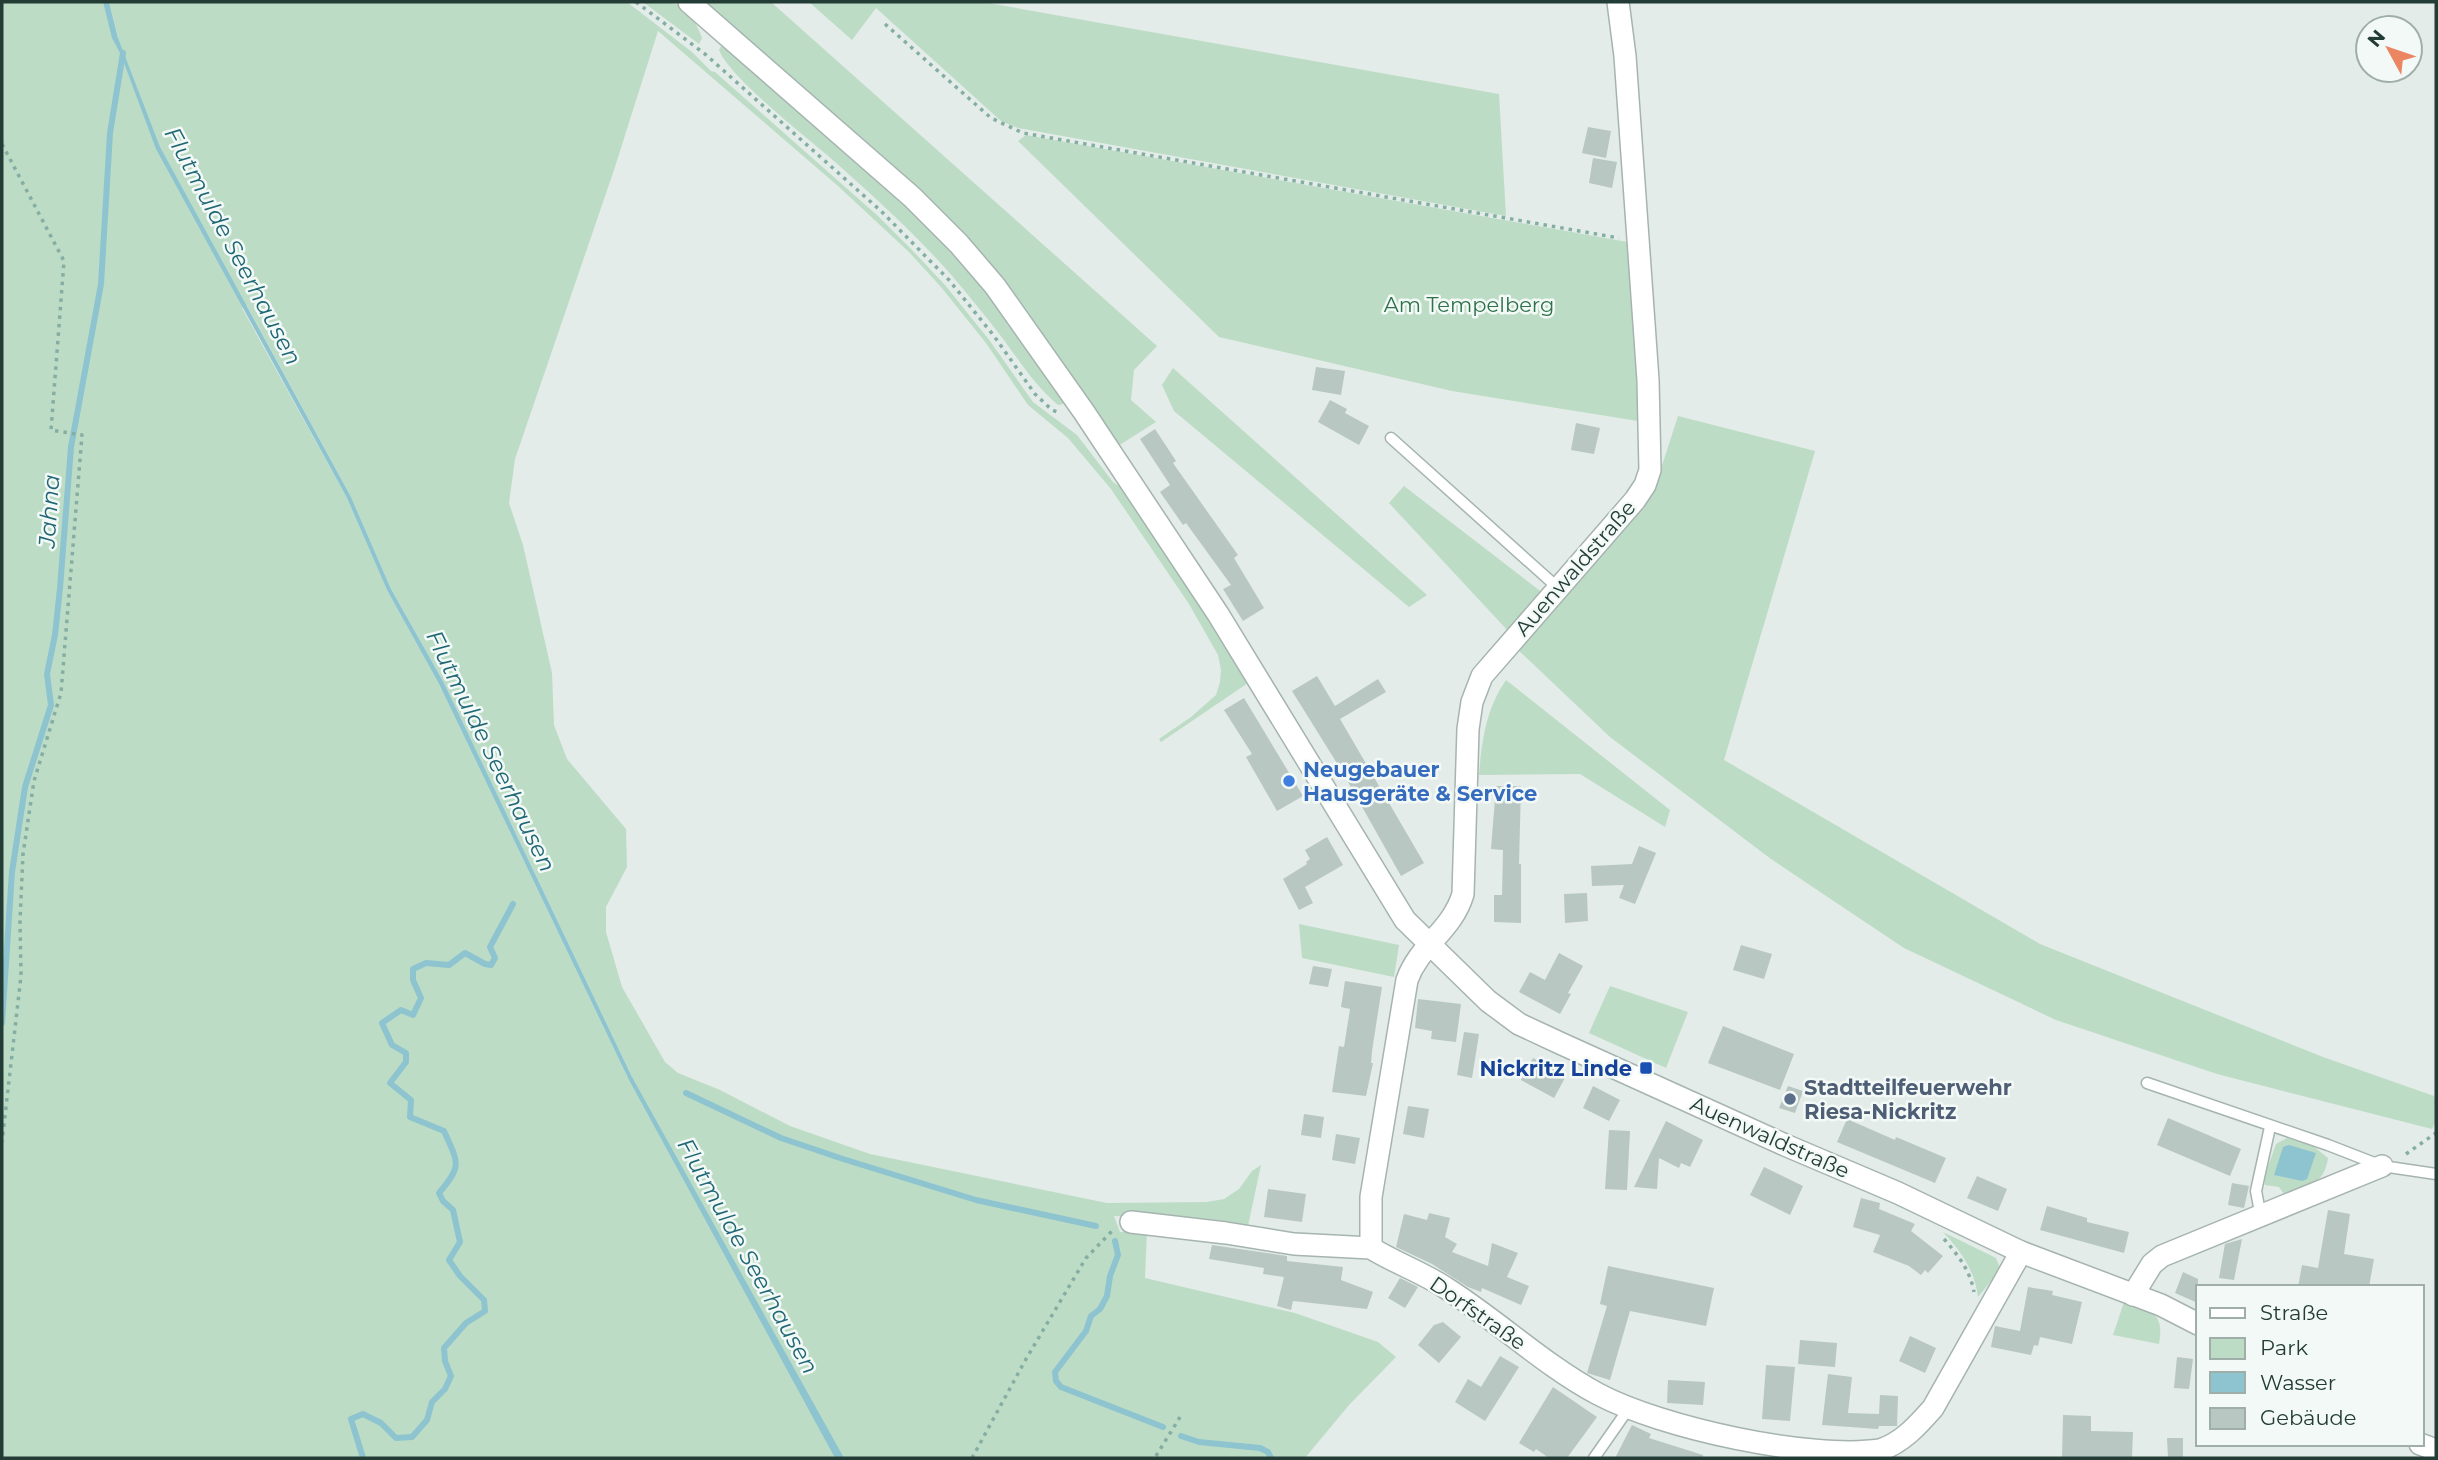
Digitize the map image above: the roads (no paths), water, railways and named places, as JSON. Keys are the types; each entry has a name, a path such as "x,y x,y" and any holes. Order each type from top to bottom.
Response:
{"street":[{"name":"Auenwaldstraße","path":"689,2 860,150 959,244 995,286 1127,475 1218,614 1405,920 1488,1001 1519,1024 1927,1207 2021,1252 2161,1305 2196,1323"},
{"name":"Auenwaldstraße","path":"1429,945 1446,928 1458,910 1463,894 1469,714 1482,676 1635,500 1645,485 1650,470 1648,380 1639,239 1625,56 1618,2"},
{"path":"1131,1222 1294,1244 1371,1248 1371,1197 1406,981 1412,965 1429,945"},
{"path":"2133,1295 2152,1264 2162,1256 2382,1167"},
{"name":"Dorfstraße","path":"1371,1248 1448,1289 1564,1373 1598,1394 1629,1408 1675,1426 1771,1451 1846,1456 1884,1454 1917,1426 1933,1408 2021,1252"}],"lane":[{"path":"1391,438 1557,587"},
{"path":"2147,1083 2328,1145 2382,1167 2436,1174"},
{"path":"2261,1217 2256,1191 2270,1127"},
{"path":"1594,1458 1629,1408"}],"water":[{"path":"103,2 109,2 118,38 160,147 351,497 391,589 444,683 632,1077 844,1458 835,1458 628,1078 439,684 387,590 347,498 156,149 121,55 112,38"},
{"path":"2289,1145 2316,1153 2307,1179 2302,1181 2274,1175 2283,1147"}],"waterway":[{"name":"Jahna","path":"2,1023 12,872 25,787 51,705 47,674 60,588 71,447 101,284 110,133 123,53"},
{"path":"363,1458 351,1419 363,1414 381,1423 396,1438 412,1437 427,1420 432,1402 445,1389 451,1376 445,1361 444,1348 466,1323 485,1311 484,1300 460,1276 449,1260 460,1242 453,1210 439,1193 455,1170 455,1157 444,1131 410,1117 411,1100 390,1083 406,1062 406,1053 392,1045 382,1023 401,1010 413,1015 421,998 413,980 413,969 426,963 449,965 465,953 491,965 495,958 490,947 513,904"},
{"path":"686,1093 781,1138 843,1159 976,1200 1096,1226"},
{"path":"1115,1241 1118,1255 1110,1276 1107,1296 1100,1309 1091,1316 1086,1331 1055,1372 1056,1381 1061,1387 1163,1427"},
{"path":"1181,1436 1199,1442 1260,1448 1268,1452 1271,1458"}],"place":[{"name":"Neugebauer Hausgeräte & Service","path":"1289,781"},
{"name":"Nickritz Linde","path":"1646,1068"},
{"name":"Stadtteilfeuerwehr Riesa-Nickritz","path":"1790,1099"}],"water label":[{"name":"Flutmulde Seerhausen","path":"233,246"},
{"name":"Flutmulde Seerhausen","path":"491,751"},
{"name":"Flutmulde Seerhausen","path":"748,1256"}],"park label":[{"name":"Am Tempelberg","path":"1469,304"}]}
